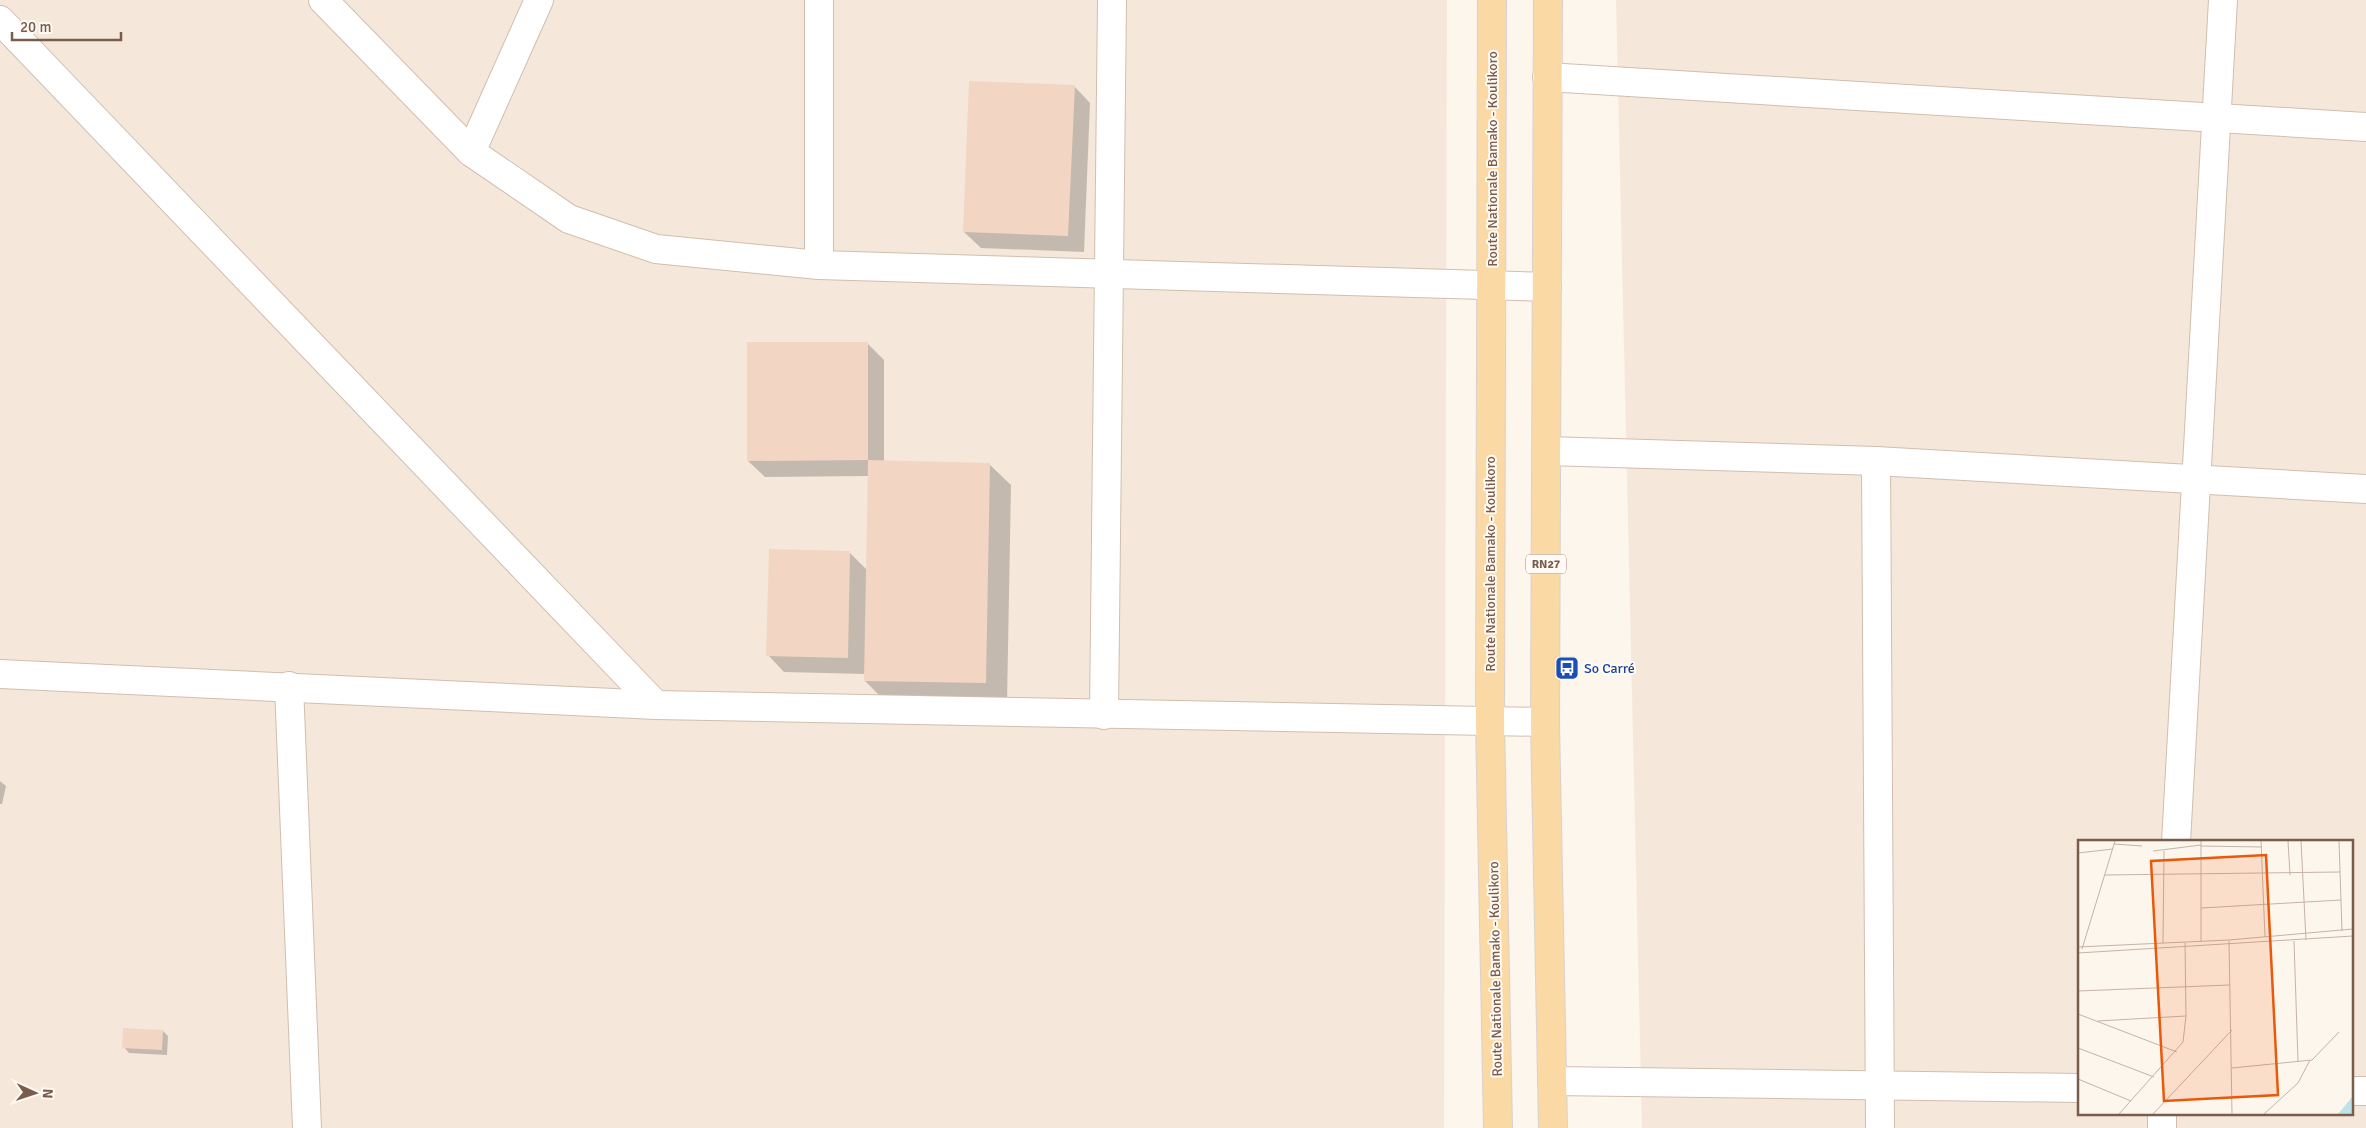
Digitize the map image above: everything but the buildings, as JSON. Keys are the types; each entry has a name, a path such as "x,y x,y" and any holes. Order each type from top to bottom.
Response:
{"main road":[{"name":"Route Nationale Bamako - Koulikoro","path":"1492,0 1490,721 1498,1128"},
{"name":"RN27","path":"1548,0 1545,722 1553,1128"}],"street":[{"path":"323,0 471,152 569,219 656,249 819,265 1109,272 1547,287"},
{"path":"471,152 539,0"},
{"path":"819,0 819,265"},
{"path":"1104,715 1112,0"},
{"path":"2176,840 2223,0"},
{"path":"0,20 656,705"},
{"path":"1547,77 2216,120 2366,127"},
{"path":"1547,451 1876,461 2366,489"},
{"path":"1876,461 1880,1128"},
{"path":"0,674 289,686 656,705 1545,722"},
{"path":"289,686 308,1128"},
{"path":"1552,1081 2078,1088"}],"shaded area":[{"path":"0,0 1447,0 1444,1128 0,1128"},
{"path":"1616,0 2366,0 2366,1128 1642,1128"}],"place":[{"name":"So Carré","path":"1567,668"}]}
